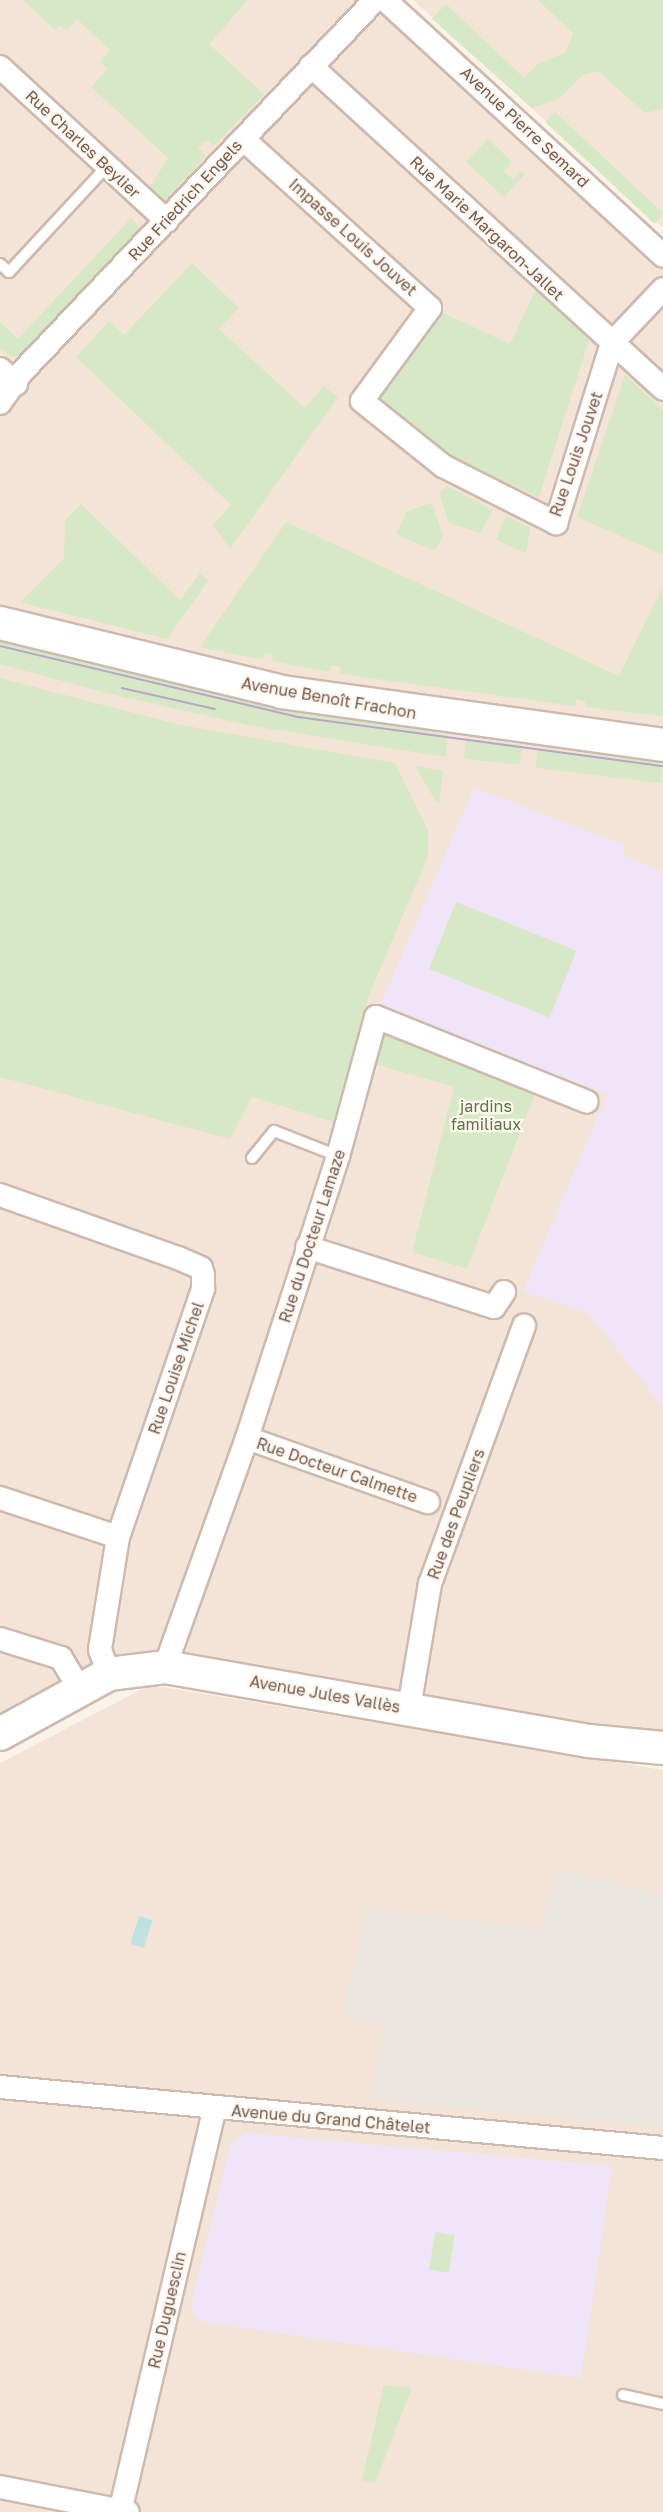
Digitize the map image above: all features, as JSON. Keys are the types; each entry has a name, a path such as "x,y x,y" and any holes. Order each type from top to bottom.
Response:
{"street":[{"name":"Rue Friedrich Engels","path":"0,403 8,377 167,221 375,0"},
{"name":"Avenue Pierre Semard","path":"385,0 663,256"},
{"name":"Rue Marie Margaron-Jallet","path":"311,66 663,389"},
{"name":"Rue Charles Beylier","path":"0,67 167,221"},
{"name":"Impasse Louis Jouvet","path":"243,139 430,308 362,401"},
{"name":"Rue Louis Jouvet","path":"362,401 443,466 556,523 612,343 663,289"},
{"name":"Avenue Benoît Frachon","path":"0,623 282,692 663,745"},
{"name":"Rue du Docteur Lamaze","path":"165,1667 247,1438 338,1156 376,1017 587,1102"},
{"name":"Rue Louise Michel","path":"0,1195 201,1268 203,1288 118,1537 105,1662"},
{"path":"307,1247 494,1307 504,1292"},
{"name":"Rue des Peupliers","path":"410,1708 430,1584 524,1326"},
{"name":"Rue Docteur Calmette","path":"247,1438 428,1502"},
{"path":"0,1498 118,1537"},
{"path":"0,1639 74,1677"},
{"name":"Avenue Jules Vallès","path":"0,1734 74,1677 105,1662 165,1667 589,1741 663,1748"},
{"name":"Avenue du Grand Châtelet","path":"0,2087 663,2148"},
{"name":"Rue Duguesclin","path":"123,2512 215,2108"},
{"path":"0,2487 123,2512"}],"lane":[{"path":"0,264 9,273 107,166"},
{"path":"252,1158 274,1131 338,1156"},
{"path":"623,2395 663,2404"}],"shaded area":[{"path":"0,0 385,0 663,256 663,1748 165,1667 0,1734"},
{"path":"413,0 663,0 663,228"},
{"path":"474,788 624,845 623,855 663,872 663,1407 588,1313 523,1291 607,1095 380,1006"},
{"path":"150,1685 663,1770 663,2512 0,2512 0,1763"},
{"path":"557,1869 663,1895 663,2127 368,2099 386,2025 342,2015 367,1909 542,1929"},
{"path":"246,2133 612,2166 581,2378 199,2321 191,2308 230,2145"}],"green space":[{"path":"23,0 248,0 209,44 264,94 214,146 207,140 198,148 206,156 164,201 150,187 168,158 91,87 107,69 100,62 110,50 77,19 67,30 59,26 55,30"},
{"path":"538,0 663,0 663,109 645,113 598,71 584,74 560,98 532,108 432,19 446,4 524,78 538,64 566,52 573,33"},
{"path":"555,112 663,213 654,224 545,122"},
{"path":"488,139 512,162 504,171 513,179 521,171 525,174 504,197 466,162"},
{"path":"131,218 142,230 23,356 11,357 0,348 0,322 18,339"},
{"path":"192,263 239,308 219,329 305,408 324,386 338,397 230,549 213,525 231,505 76,357 109,321 124,335"},
{"path":"537,287 591,334 539,497 450,457 373,400 437,310 510,344"},
{"path":"625,375 663,410 663,555 577,517"},
{"path":"447,486 493,510 480,533 449,523 439,493"},
{"path":"432,503 443,536 435,551 396,534 407,511"},
{"path":"81,504 180,600 200,573 208,581 167,639 20,602 64,558 65,520"},
{"path":"506,516 530,528 526,553 496,540"},
{"path":"286,522 619,676 663,586 663,716 585,707 585,701 576,699 575,706 340,674 341,667 332,665 329,672 272,661 273,655 265,653 263,660 200,647"},
{"path":"0,641 261,704 448,735 446,757 253,726 110,694 0,664"},
{"path":"0,678 176,724 395,763 428,830 428,856 369,995 333,1122 252,1097 230,1139 0,1077"},
{"path":"466,739 522,745 520,765 464,759"},
{"path":"538,748 663,763 661,783 536,768"},
{"path":"415,766 443,771 439,803 436,802"},
{"path":"456,902 577,951 550,1017 429,969"},
{"name":"jardins familiaux","path":"390,1034 535,1094 467,1269 412,1252 454,1087 375,1064 383,1037"},
{"path":"435,2232 455,2235 449,2273 429,2270"},
{"path":"384,2385 412,2388 375,2483 362,2480"}],"water":[{"path":"139,1916 152,1920 144,1948 131,1944"}],"tram line":[{"path":"0,646 299,717 663,766"},
{"path":"122,688 215,709"}]}
